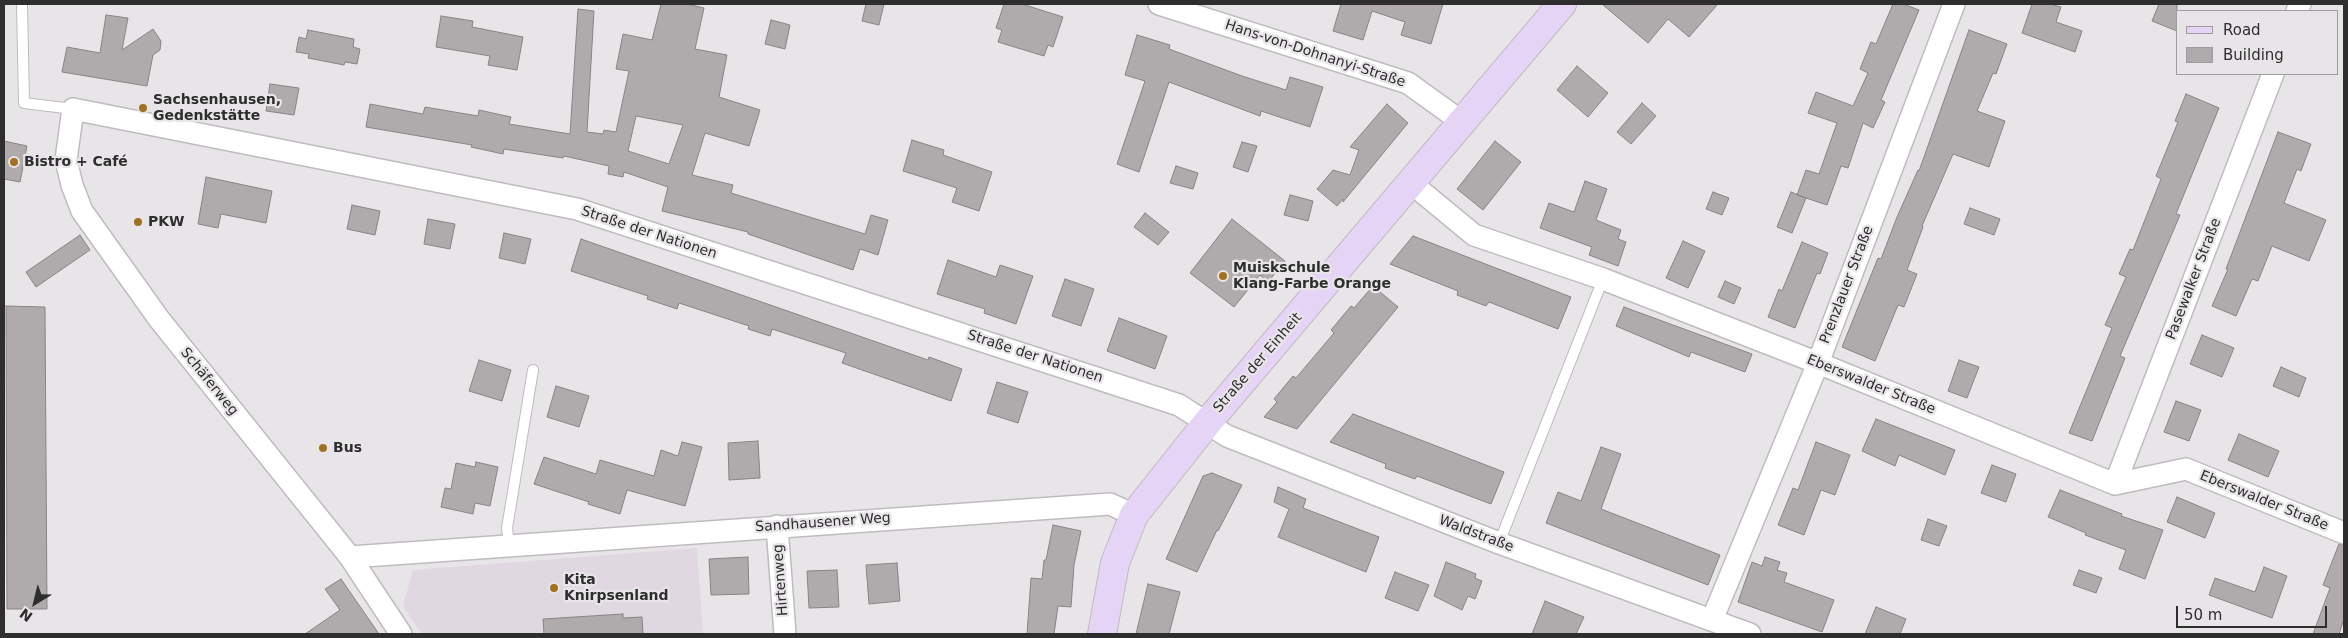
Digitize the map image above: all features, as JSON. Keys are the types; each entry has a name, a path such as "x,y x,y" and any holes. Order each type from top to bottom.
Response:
{"street":[{"name":"Straße der Einheit","path":"1102,634 1115,563 1134,515 1207,423 1562,4"},
{"name":"Prenzlauer Straße","path":"1712,620 1818,363 1954,4"},
{"name":"Hans-von-Dohnanyi-Straße","path":"1173,6 1408,82 1462,122"},
{"name":"Pasewalker Straße","path":"2114,484 2273,75"},
{"name":"Straße der Nationen","path":"73,109 577,209 1179,405 1207,423"},
{"name":"Schäferweg","path":"73,109 66,160 72,185 82,211 159,319 350,557 402,634"},
{"name":"Eberswalder Straße","path":"1411,183 1474,235 1603,279 1818,363 2114,484 2186,470 2344,533"},
{"name":"Waldstraße","path":"1207,423 1227,436 1499,543 1750,634"},
{"name":"Sandhausener Weg","path":"350,557 1110,504 1134,515"},
{"name":"Hirtenweg","path":"777,526 785,634"}],"lane":[{"path":"22,4 24,103 73,109"},
{"path":"1499,543 1603,279"},
{"path":"510,545 507,528 534,370"}],"shaded area":[{"name":"Kita Knirpsenland","path":"697,548 703,634 422,634 403,606 413,570"}],"building":[{"path":"661,4 687,4 704,8 695,49 727,55 719,97 760,110 749,146 705,133 692,175 733,185 731,193 865,234 871,215 888,220 878,255 860,249 853,270 748,234 748,232 662,211 668,187 624,172 623,177 608,174 609,166 564,156 563,158 504,149 503,154 471,147 472,145 366,127 370,104 423,114 425,107 478,116 479,110 511,117 509,124 570,134 578,9 594,11 587,132 603,134 604,130 616,132 629,71 616,69 623,34 652,40","holes":["636,116 683,125 669,164 628,151"]},
{"path":"866,4 884,4 879,25 862,21"},
{"path":"1004,4 1022,4 1063,17 1053,47 1048,45 1044,56 998,42 1002,30 996,28"},
{"path":"1341,4 1443,4 1431,44 1401,35 1405,22 1372,11 1363,40 1333,31"},
{"path":"1602,4 1718,4 1689,37 1668,19 1648,43"},
{"path":"1893,4 1903,4 1919,10 1881,100 1885,102 1873,128 1863,123 1848,168 1841,166 1827,205 1797,195 1806,170 1819,174 1837,123 1808,113 1816,92 1853,106 1868,73 1860,69 1871,42 1876,44"},
{"path":"2032,4 2050,4 2061,7 2056,22 2082,31 2075,52 2022,33"},
{"path":"2159,4 2177,4 2176,31 2152,21"},
{"path":"106,15 128,18 122,50 153,29 161,41 160,50 153,55 147,86 62,72 67,47 100,53"},
{"path":"441,16 473,21 472,27 523,37 517,70 488,65 490,56 436,47"},
{"path":"771,20 790,25 785,49 765,44"},
{"path":"308,30 354,39 353,47 360,49 357,64 345,62 344,65 308,58 309,54 296,52 299,37 306,39"},
{"path":"1969,30 2007,44 1996,74 1993,73 1977,111 2005,121 1989,167 1953,154 1922,226 1907,270 1917,274 1904,307 1898,305 1875,361 1842,347 1878,258 1881,259 1897,217 1919,171"},
{"path":"1137,35 1170,45 1169,49 1242,76 1286,90 1290,77 1323,87 1310,127 1261,111 1260,116 1169,82 1139,172 1117,164 1145,81 1125,75"},
{"path":"1577,66 1608,93 1588,117 1557,90"},
{"path":"270,84 299,88 294,115 266,111"},
{"path":"2186,94 2219,108 2176,214 2180,215 2120,356 2125,358 2092,441 2069,433 2112,328 2105,325 2126,277 2119,274 2130,249 2133,250 2161,179 2156,176 2178,122 2175,121"},
{"path":"1642,103 1656,116 1631,144 1617,132"},
{"path":"1387,104 1408,123 1343,202 1343,199 1337,206 1317,189 1333,170 1350,175 1359,150 1350,147"},
{"path":"2278,132 2311,144 2301,171 2297,169 2284,203 2326,220 2309,261 2272,246 2258,281 2252,279 2236,316 2212,306 2228,269 2226,269"},
{"path":"912,140 944,150 943,155 992,172 979,211 952,202 957,188 903,171"},
{"name":"Bistro + Café","path":"4,141 27,146 20,182 4,179"},
{"path":"1495,141 1521,162 1483,210 1457,189"},
{"path":"1242,142 1257,146 1248,172 1233,167"},
{"path":"1176,166 1198,173 1193,189 1170,183"},
{"path":"206,177 272,191 266,223 221,214 218,228 198,224"},
{"path":"1585,181 1607,189 1596,220 1621,230 1618,239 1626,242 1618,266 1589,255 1592,247 1540,228 1549,203 1574,212"},
{"path":"1713,192 1729,198 1722,215 1706,209"},
{"path":"1791,192 1806,198 1792,233 1777,227"},
{"path":"1290,195 1313,201 1308,221 1284,215"},
{"path":"352,205 380,211 375,235 347,229"},
{"path":"1970,208 2000,219 1994,235 1964,224"},
{"path":"1145,213 1169,232 1158,245 1134,227"},
{"path":"428,219 455,224 450,249 424,244"},
{"path":"1232,219 1285,261 1268,282 1260,275 1234,307 1190,273"},
{"path":"504,233 531,239 525,264 499,258"},
{"path":"80,235 90,250 36,287 26,272"},
{"path":"1413,236 1571,297 1558,329 1489,302 1486,306 1457,295 1458,291 1390,264"},
{"path":"581,239 928,360 929,357 962,369 951,401 842,363 846,353 772,329 770,336 748,329 749,326 679,303 677,309 647,299 648,296 571,271"},
{"path":"1683,241 1705,251 1688,288 1666,278"},
{"path":"1802,242 1828,253 1820,274 1817,273 1795,328 1768,317 1779,289 1782,291"},
{"path":"948,260 996,277 1000,265 1033,276 1016,324 984,313 985,309 937,294"},
{"path":"1065,279 1094,289 1081,326 1052,316"},
{"path":"1725,281 1741,288 1734,304 1718,297"},
{"path":"1373,286 1398,307 1297,429 1264,417 1277,402 1274,399 1293,376 1296,378 1334,333 1331,330 1351,306 1354,308"},
{"path":"6,306 45,307 47,609 7,609"},
{"path":"1624,307 1752,354 1745,372 1691,352 1689,357 1616,326"},
{"path":"1119,318 1167,336 1155,369 1107,351"},
{"path":"2202,335 2234,348 2222,377 2190,364"},
{"path":"479,360 511,370 502,401 469,391"},
{"path":"1959,360 1979,367 1967,398 1948,391"},
{"path":"2281,367 2306,378 2299,397 2273,386"},
{"path":"997,382 1028,392 1018,423 987,413"},
{"path":"556,386 589,396 579,427 547,417"},
{"path":"2176,401 2201,410 2189,441 2164,432"},
{"path":"1353,414 1504,472 1491,504 1417,476 1415,479 1385,468 1386,464 1330,442"},
{"path":"1876,419 1955,450 1945,475 1899,455 1895,466 1862,451"},
{"path":"2239,434 2279,451 2268,477 2228,460"},
{"path":"758,441 760,478 729,480 728,443"},
{"path":"682,442 702,447 685,506 627,490 620,514 534,484 544,457 596,474 600,460 654,476 661,450 678,456"},
{"path":"1816,442 1850,455 1835,495 1821,490 1804,535 1778,525 1793,488 1798,490"},
{"path":"1601,447 1621,454 1601,509 1720,555 1708,585 1546,523 1558,492 1581,501"},
{"path":"476,462 498,467 490,506 475,503 473,514 441,507 445,488 451,489 456,463 475,467"},
{"path":"1992,465 2016,474 2006,502 1981,493"},
{"path":"1212,473 1242,485 1217,530 1197,572 1166,559 1203,476"},
{"path":"1278,487 1306,499 1303,508 1379,537 1366,572 1278,537 1289,509 1274,502"},
{"path":"2060,490 2122,514 2121,516 2163,530 2145,579 2119,569 2126,550 2085,535 2086,533 2048,517"},
{"path":"2177,497 2215,513 2205,538 2167,522"},
{"path":"1928,519 1947,526 1939,546 1921,540"},
{"path":"1053,525 1081,531 1074,565 1071,607 1058,606 1054,634 1027,634 1031,578 1042,579 1044,560 1046,560"},
{"path":"2339,544 2344,545 2344,619 2339,634 2313,634 2330,588 2323,585"},
{"path":"748,557 749,594 711,595 709,559"},
{"path":"1765,557 1780,562 1777,570 1787,573 1784,582 1834,600 1822,632 1738,602 1752,562 1762,566"},
{"path":"1446,562 1476,574 1475,578 1482,581 1475,599 1468,596 1462,610 1434,596"},
{"path":"897,563 900,601 869,604 866,565"},
{"path":"2264,567 2287,576 2272,618 2209,595 2215,578 2255,592"},
{"path":"837,570 839,607 809,608 807,571"},
{"path":"2079,570 2102,578 2096,593 2073,585"},
{"path":"1395,572 1429,585 1418,611 1385,598"},
{"path":"341,579 379,634 305,634 340,610 325,589"},
{"path":"1148,584 1180,592 1169,634 1136,634"},
{"path":"1545,601 1584,617 1576,634 1532,634"},
{"path":"1876,607 1906,619 1900,634 1865,634"},
{"path":"623,614 623,618 642,617 643,634 544,634 543,619"}],"place":[{"name":"Sachsenhausen, Gedenkstätte","path":"143,108"},
{"name":"Bistro + Café","path":"14,162"},
{"name":"PKW","path":"138,222"},
{"name":"Muiskschule Klang-Farbe Orange","path":"1223,276"},
{"name":"Bus","path":"323,448"},
{"name":"Kita Knirpsenland","path":"554,588"}]}
